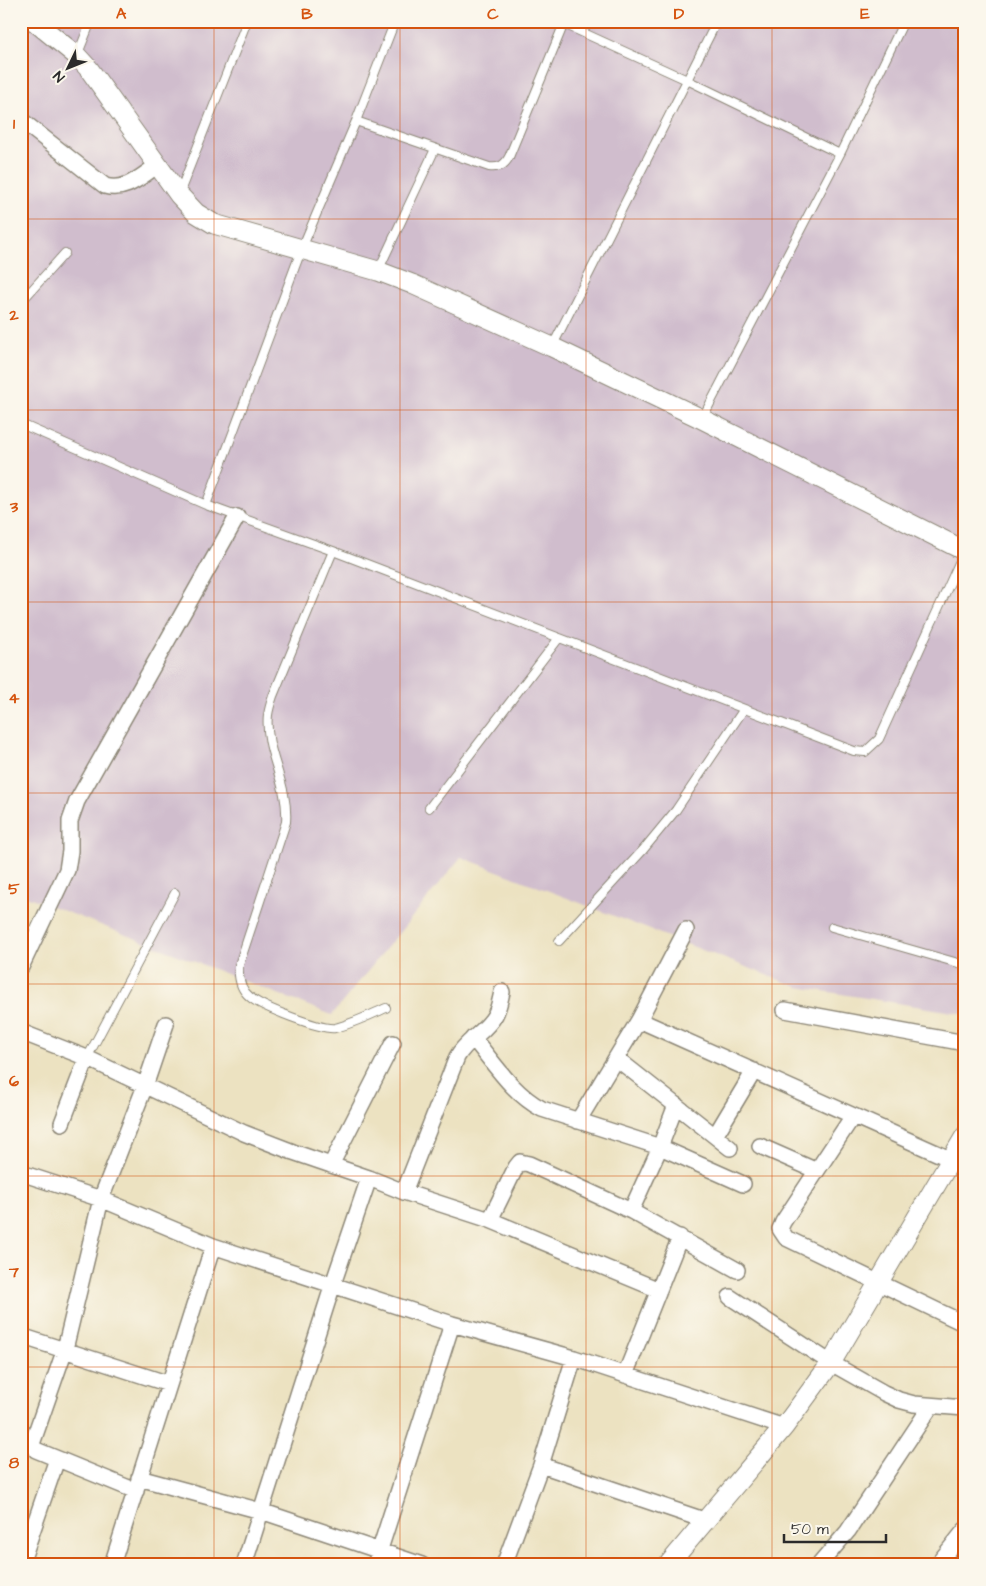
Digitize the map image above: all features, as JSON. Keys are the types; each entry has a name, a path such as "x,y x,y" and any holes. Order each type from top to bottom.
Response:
{"street":[{"path":"34,21 77,56 89,69 179,195 196,213 214,224 378,271 412,284 552,347 702,419 965,551"},
{"path":"21,120 105,186 120,188 158,165"},
{"path":"21,967 67,870 70,851 70,821 77,801 237,517"},
{"path":"578,1121 639,1020 686,930"},
{"path":"404,1192 457,1057 496,1014 502,992"},
{"path":"786,1010 965,1043"},
{"path":"639,1020 958,1163"},
{"path":"166,1024 145,1086 101,1199 65,1350 33,1441 33,1446 36,1450 57,1459 138,1484 261,1511 377,1558 422,1565"},
{"path":"21,1032 87,1058 244,1133 404,1192 490,1220 659,1290"},
{"path":"474,1038 522,1096 542,1109 660,1147 743,1184"},
{"path":"331,1165 393,1043"},
{"path":"62,1123 87,1058"},
{"path":"616,1058 730,1148"},
{"path":"715,1136 754,1072"},
{"path":"631,1211 660,1147 676,1105"},
{"path":"853,1116 783,1222 780,1229 782,1233 786,1238 965,1324"},
{"path":"668,1565 784,1427 831,1363 880,1283 958,1163 965,1136"},
{"path":"760,1146 817,1171"},
{"path":"490,1220 520,1162 529,1164 631,1211 737,1270"},
{"path":"21,1173 101,1199 213,1246 452,1324 574,1358 784,1427"},
{"path":"244,1565 333,1284 369,1178"},
{"path":"625,1375 680,1237"},
{"path":"112,1565 213,1246"},
{"path":"730,1298 831,1363 900,1400 931,1406 965,1408"},
{"path":"377,1558 452,1324"},
{"path":"21,1336 169,1384"},
{"path":"504,1565 541,1465 574,1358"},
{"path":"819,1565 848,1531 931,1406"},
{"path":"22,1562 57,1459"},
{"path":"541,1465 704,1520"},
{"path":"937,1565 965,1530"}],"lane":[{"path":"77,56 91,21"},
{"path":"179,195 247,21"},
{"path":"206,505 302,248 356,121 394,21"},
{"path":"552,347 717,21"},
{"path":"702,419 840,154 904,21"},
{"path":"356,121 435,149 497,168 504,164 509,157 565,23 840,154"},
{"path":"378,271 435,149"},
{"path":"21,302 65,253"},
{"path":"21,424 206,505 333,551 854,751 865,752 879,739 965,551"},
{"path":"333,551 273,696 268,714 268,735 273,758 285,793 286,822 239,966 238,975 242,987 249,996 316,1026 336,1028 386,1008"},
{"path":"429,808 559,638"},
{"path":"559,941 643,850 676,810 744,709"},
{"path":"87,1058 175,893"},
{"path":"832,927 965,965"}],"shaded area":[{"path":"21,21 965,21 965,1014 798,987 461,857 332,1015 21,894"}]}
